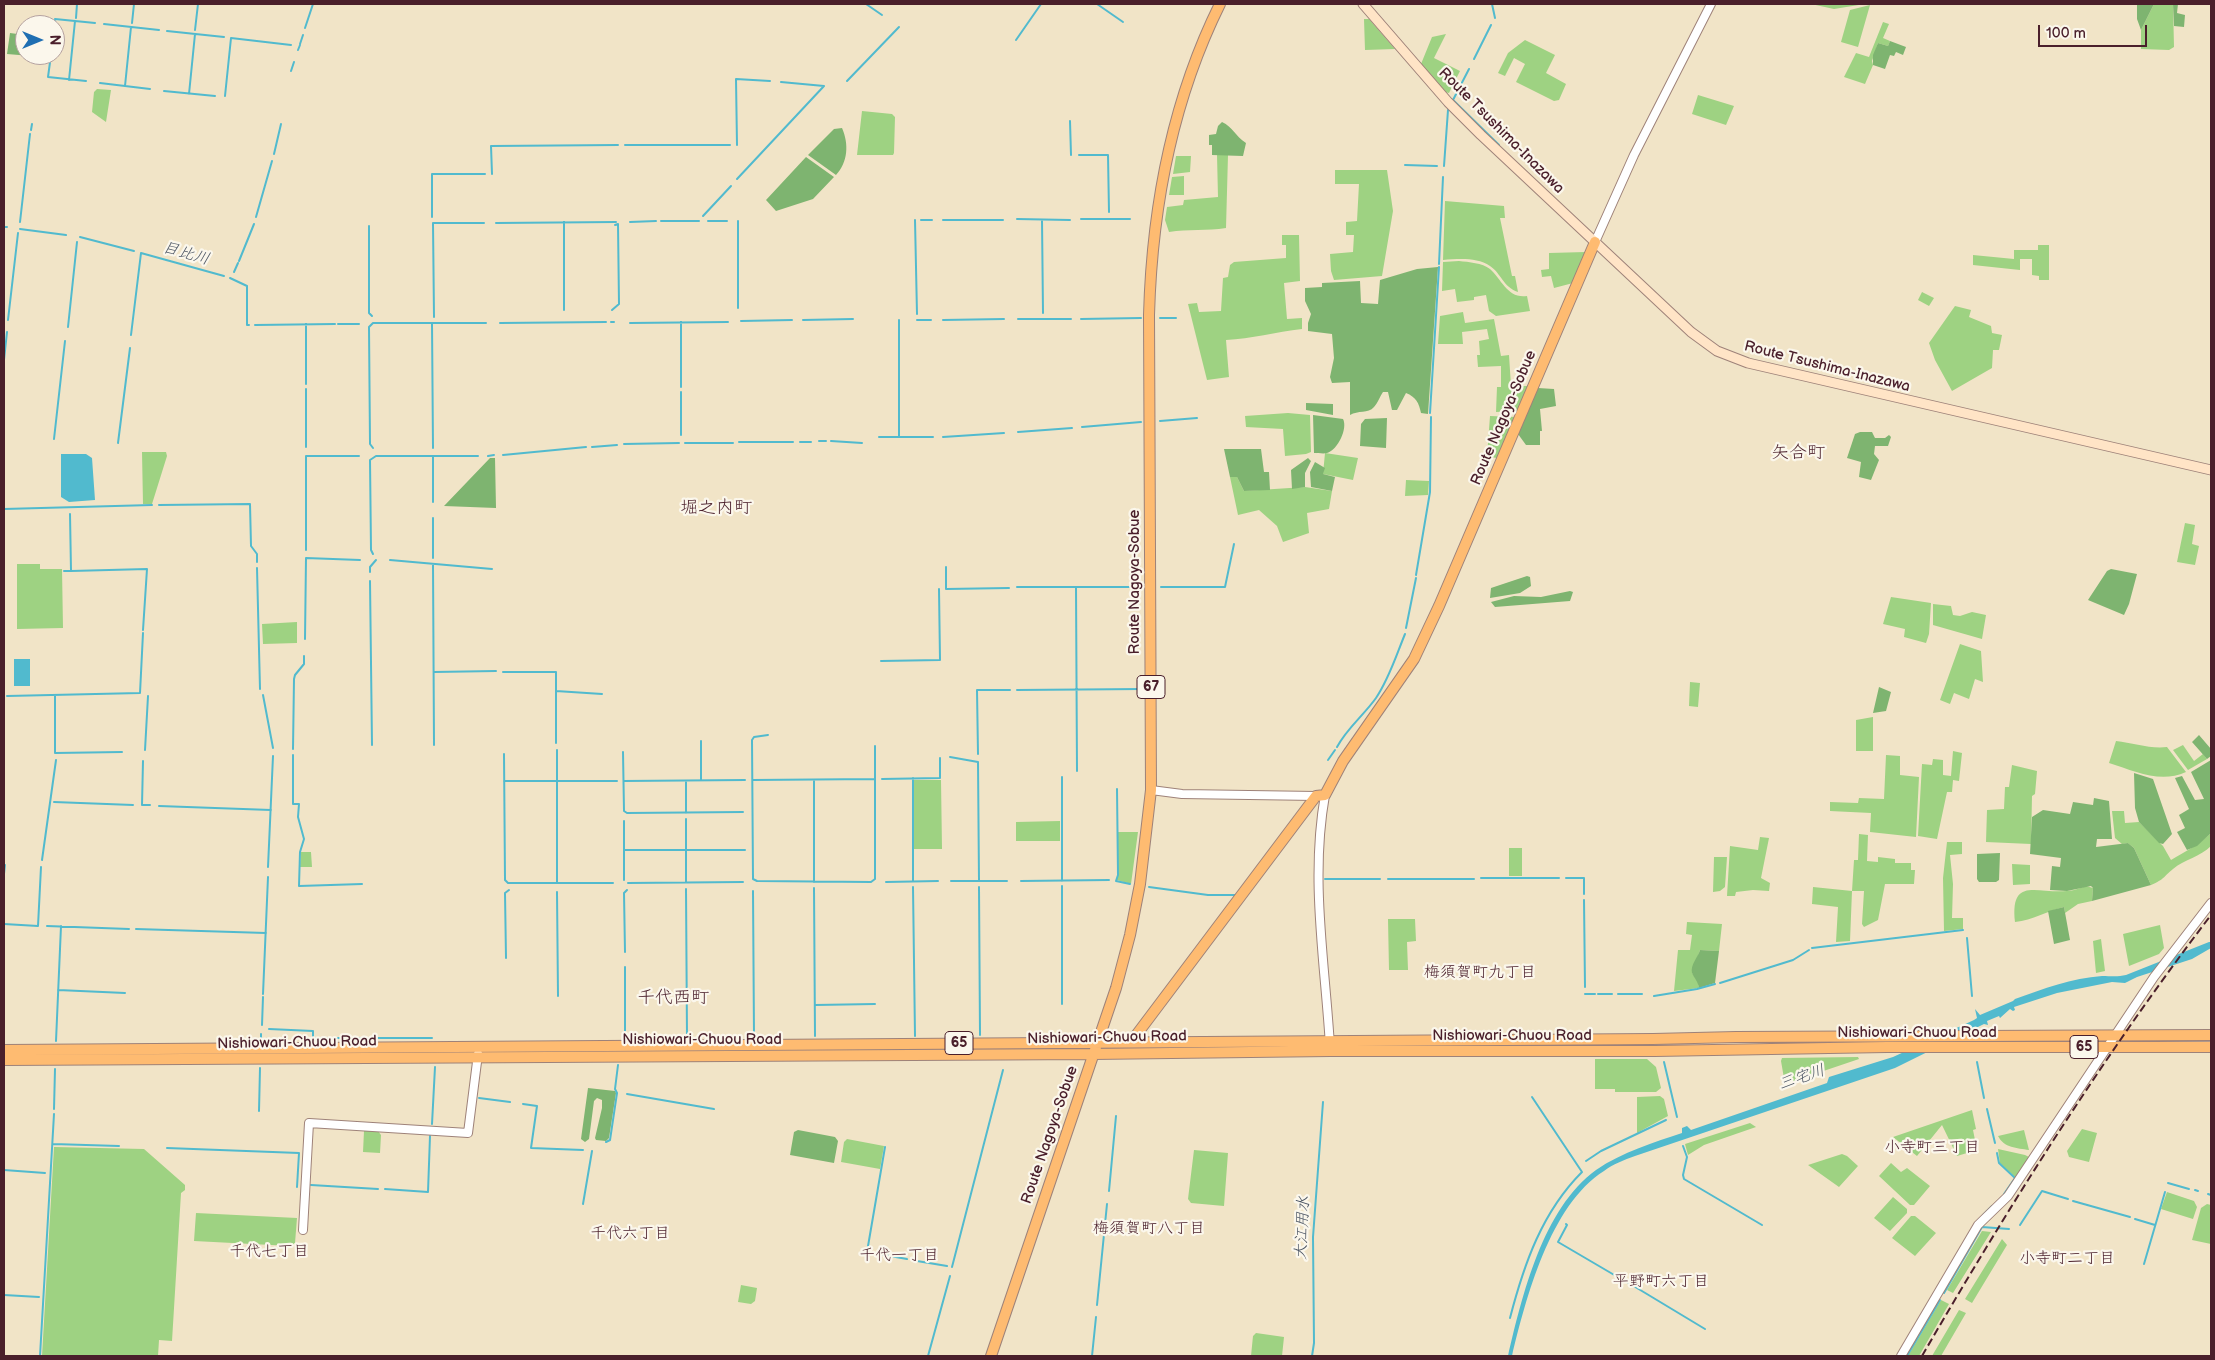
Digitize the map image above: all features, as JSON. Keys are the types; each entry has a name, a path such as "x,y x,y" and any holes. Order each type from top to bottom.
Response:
{"main road":[{"name":"Route Nagoya-Sobue","path":"991,1356 1116,988 1130,935 1140,884 1151,790 1150,282 1157,216 1167,157 1188,83 1220,4"},
{"name":"Route Tsushima-Inazawa","path":"1364,4 1448,102 1692,332 1705,343 1732,358 1866,391 2211,470"},
{"name":"Route Nagoya-Sobue","path":"1131,1042 1320,796 1414,658 1444,595 1595,242"},
{"name":"Nishiowari-Chuou Road","path":"4,1050 1093,1054 1330,1046 1915,1036 2211,1035"},
{"name":"Nishiowari-Chuou Road","path":"4,1060 1098,1042 1655,1051 1956,1046 2211,1047"}],"street":[{"path":"1595,242 1634,155 1711,4"},
{"path":"1151,790 1182,794 1320,796 1322,816 1317,890 1330,1046"},
{"path":"1901,1356 1978,1225 2008,1196 2154,977 2211,903"},
{"path":"303,1230 309,1123 468,1133 478,1052"}],"green space":[{"path":"1811,4 1865,4 1834,9"},
{"path":"2137,4 2154,4 2141,30 2137,19"},
{"path":"2154,4 2173,4 2174,47 2169,50 2141,49 2141,30"},
{"path":"2173,4 2178,4 2177,13 2185,15 2184,27 2174,26"},
{"path":"1870,5 1858,47 1841,42 1850,10"},
{"path":"1364,19 1369,19 1395,49 1365,50"},
{"path":"1883,22 1889,24 1883,38 1890,41 1888,46 1878,43 1872,61 1873,65 1865,84 1844,77 1856,53 1869,57"},
{"path":"10,33 15,34 15,55 7,54"},
{"path":"1446,34 1434,58 1460,71 1449,93 1445,92 1421,64 1432,37"},
{"path":"1525,40 1555,55 1546,73 1566,84 1559,100 1554,101 1516,82 1525,64 1514,58 1505,76 1498,73 1508,53"},
{"path":"1890,41 1906,47 1903,55 1896,52 1894,56 1890,55 1885,69 1873,65 1873,55 1878,43 1888,46"},
{"path":"97,89 111,90 106,122 92,112 94,92"},
{"path":"1698,95 1734,106 1726,125 1692,114"},
{"path":"862,111 892,114 895,117 893,155 857,155"},
{"path":"1222,122 1229,126 1246,143 1243,156 1212,155 1209,135 1216,134 1218,126"},
{"path":"842,128 846,140 846,153 843,164 836,175 808,155 834,129"},
{"path":"1217,155 1228,155 1226,228 1169,232 1165,220 1167,207 1183,205 1184,200 1218,197"},
{"path":"1176,156 1191,156 1190,172 1173,174"},
{"path":"806,157 834,177 813,199 776,211 766,200"},
{"path":"1335,170 1387,170 1393,211 1382,276 1334,280 1331,271 1330,254 1353,252 1354,235 1346,235 1346,222 1357,221 1359,184 1335,184"},
{"path":"1184,176 1184,195 1169,195 1172,177"},
{"path":"1445,201 1504,206 1505,218 1500,218 1512,276 1515,276 1518,292 1509,287 1494,269 1485,263 1467,259 1443,260"},
{"path":"1282,235 1299,235 1300,281 1284,283 1287,319 1302,318 1302,329 1226,340 1229,377 1207,380 1188,304 1197,303 1199,312 1221,311 1223,278 1228,277 1230,265 1234,262 1286,258 1286,245 1282,245"},
{"path":"2038,245 2049,245 2049,280 2039,280 2039,276 2032,275 2032,259 2020,259 2020,270 1973,265 1973,255 2014,259 2014,250 2038,250"},
{"path":"1586,252 1573,283 1554,288 1551,276 1542,277 1541,270 1549,269 1549,253"},
{"path":"1459,261 1479,264 1490,269 1510,292 1515,295 1527,296 1530,311 1496,316 1489,311 1486,295 1474,297 1474,300 1457,302 1455,289 1442,291 1443,262"},
{"path":"1438,267 1428,414 1421,413 1416,401 1406,393 1397,410 1392,410 1388,392 1383,392 1372,409 1350,415 1350,382 1332,383 1330,377 1334,358 1332,334 1308,331 1311,314 1305,301 1305,288 1322,287 1322,283 1360,281 1361,303 1378,304 1380,280 1417,269"},
{"path":"1922,292 1934,298 1929,306 1918,300"},
{"path":"1955,306 1971,310 1969,317 1991,326 1992,333 2002,335 1999,350 1993,350 1992,368 1952,391 1935,360 1929,343"},
{"path":"1463,312 1465,323 1494,319 1501,356 1509,355 1511,386 1529,386 1519,411 1496,412 1497,387 1501,387 1501,366 1478,367 1477,355 1480,355 1479,341 1489,339 1487,329 1462,332 1463,344 1438,344 1440,316"},
{"path":"1538,388 1554,389 1556,406 1540,409 1542,431 1540,431 1540,445 1526,445 1518,434"},
{"path":"1306,403 1333,404 1333,415 1306,410"},
{"path":"1288,413 1310,415 1311,452 1285,456 1283,429 1246,427 1245,416"},
{"path":"1313,415 1343,419 1344,428 1341,438 1335,448 1327,453 1314,453"},
{"path":"1490,416 1516,417 1498,458 1487,457"},
{"path":"1387,418 1386,448 1360,446 1361,424 1365,419"},
{"path":"1872,432 1875,438 1885,438 1889,435 1891,437 1888,446 1875,446 1874,454 1879,460 1871,480 1859,477 1861,462 1847,458 1855,434"},
{"path":"1224,449 1261,449 1264,472 1269,472 1270,490 1244,491 1237,477 1230,477"},
{"path":"142,452 166,452 167,456 152,504 143,504"},
{"path":"1325,453 1358,458 1353,480 1323,474"},
{"path":"490,458 495,458 496,508 444,506"},
{"path":"1308,458 1311,461 1305,473 1305,487 1292,489 1291,470"},
{"path":"1315,462 1325,468 1323,474 1335,477 1332,491 1311,487 1310,472"},
{"path":"1230,477 1237,477 1244,491 1305,487 1332,491 1329,509 1307,513 1309,533 1283,542 1277,526 1259,510 1238,515"},
{"path":"1406,480 1429,481 1428,495 1405,496"},
{"path":"2185,523 2195,525 2192,544 2199,546 2195,565 2177,562"},
{"path":"17,564 40,564 40,569 62,569 63,628 17,629"},
{"path":"2111,569 2137,574 2124,615 2088,600 2107,571"},
{"path":"1527,576 1530,577 1531,586 1520,593 1490,598 1491,588"},
{"path":"1573,592 1570,601 1495,607 1491,602 1514,596 1541,597"},
{"path":"1891,597 1931,603 1929,634 1926,643 1904,637 1905,629 1883,624"},
{"path":"1933,604 1951,606 1953,615 1960,616 1972,612 1986,615 1982,639 1933,625"},
{"path":"297,622 297,643 263,644 262,624"},
{"path":"1960,644 1981,651 1983,682 1975,679 1969,699 1954,693 1950,704 1940,700"},
{"path":"1690,682 1700,683 1698,707 1689,706"},
{"path":"1879,687 1891,692 1886,711 1873,713"},
{"path":"1873,717 1873,751 1856,751 1856,720"},
{"path":"2199,735 2211,749 2211,756 2207,759 2192,742"},
{"path":"2116,741 2148,747 2167,747 2186,772 2167,777 2157,777 2109,763"},
{"path":"2183,745 2194,761 2203,754 2207,759 2188,770 2173,750"},
{"path":"1953,751 1962,753 1959,781 1953,780 1952,792 1947,792 1937,839 1918,836 1922,764 1932,765 1933,759 1943,760 1943,775 1951,776"},
{"path":"1886,755 1900,756 1900,775 1919,777 1916,837 1870,832 1871,813 1830,811 1830,802 1858,803 1859,798 1884,799"},
{"path":"2211,760 2211,833 2197,846 2187,850 2177,832 2185,828 2179,815 2189,809 2175,778 2182,776 2195,800 2204,799 2191,772"},
{"path":"2012,765 2037,771 2035,794 2032,796 2031,844 1986,842 1987,810 2004,809 2005,787 2009,787"},
{"path":"2134,773 2153,779 2172,834 2163,844 2159,843 2139,822 2135,808"},
{"path":"914,780 941,780 942,849 914,849"},
{"path":"2094,798 2109,801 2112,839 2097,839 2096,847 2128,843 2134,848 2151,885 2092,901 2093,888 2091,886 2067,891 2050,890 2052,866 2060,867 2061,858 2030,854 2032,817 2043,810 2070,814 2073,802 2093,805"},
{"path":"2112,811 2124,811 2125,823 2139,822 2163,846 2171,860 2211,833 2211,846 2151,885 2134,848 2128,843 2122,844 2115,838"},
{"path":"1060,821 1060,841 1016,841 1016,822"},
{"path":"1118,832 1138,832 1131,884 1117,880"},
{"path":"1859,834 1868,835 1867,861 1878,862 1878,857 1895,859 1895,863 1911,863 1911,870 1915,870 1914,884 1885,884 1878,920 1864,927 1862,924 1864,891 1852,891 1854,860 1858,860"},
{"path":"1760,837 1769,838 1761,878 1770,883 1769,891 1736,892 1735,896 1727,896 1730,846 1758,850"},
{"path":"1947,842 1962,842 1962,854 1950,855 1953,884 1952,918 1963,918 1963,929 1944,931 1943,878"},
{"path":"1509,848 1522,848 1522,876 1509,876"},
{"path":"301,852 311,852 312,867 300,867"},
{"path":"2000,853 1999,880 1996,882 1979,882 1977,879 1977,854"},
{"path":"1714,857 1727,857 1725,887 1720,891 1713,892"},
{"path":"2012,864 2030,865 2030,884 2013,885"},
{"path":"2086,886 2093,888 2092,901 2078,904 2065,913 2064,907 2015,922 2017,898 2021,893 2028,890 2069,891"},
{"path":"1813,887 1852,891 1850,941 1836,942 1838,907 1812,904"},
{"path":"2064,907 2070,940 2054,944 2048,911"},
{"path":"1388,919 1415,919 1416,941 1407,942 1408,970 1389,970"},
{"path":"1687,922 1722,924 1719,951 1700,950 1692,973 1698,981 1699,988 1674,991 1678,950 1690,950 1692,935 1686,934"},
{"path":"2160,925 2164,948 2159,954 2129,966 2123,934"},
{"path":"2101,939 2105,971 2096,973 2093,941"},
{"path":"1700,950 1719,951 1715,983 1699,988 1692,970"},
{"path":"1858,1057 1859,1059 1785,1084 1782,1058"},
{"path":"1595,1059 1647,1059 1656,1067 1661,1088 1656,1092 1615,1092 1615,1089 1595,1089"},
{"path":"588,1088 615,1091 616,1093 609,1138 606,1141 596,1140 595,1138 602,1108 602,1100 597,1098 594,1101 589,1139 585,1142 581,1139"},
{"path":"1660,1096 1664,1099 1668,1116 1637,1133 1637,1097"},
{"path":"1972,1110 1976,1129 1973,1130 1977,1150 1957,1156 1942,1125 1917,1156 1893,1137"},
{"path":"1750,1123 1756,1127 1704,1145 1688,1155 1685,1144"},
{"path":"2082,1129 2097,1133 2089,1162 2069,1157 2067,1151"},
{"path":"798,1130 835,1137 838,1141 834,1163 790,1155 794,1132"},
{"path":"2024,1130 2029,1150 2007,1145 1998,1136"},
{"path":"364,1131 378,1131 381,1135 380,1153 363,1152"},
{"path":"847,1139 884,1146 880,1169 841,1162 844,1142"},
{"path":"54,1147 144,1149 185,1185 185,1190 181,1193 172,1341 159,1340 158,1356 42,1356"},
{"path":"1998,1149 2029,1157 2016,1178 2000,1163"},
{"path":"1194,1150 1228,1153 1224,1206 1191,1203 1188,1199"},
{"path":"1842,1154 1858,1166 1839,1187 1808,1165"},
{"path":"1891,1163 1901,1172 1907,1168 1930,1186 1914,1205 1910,1205 1879,1176"},
{"path":"2167,1192 2194,1201 2197,1207 2193,1219 2161,1209"},
{"path":"1893,1197 1907,1209 1907,1213 1890,1231 1874,1218"},
{"path":"2207,1204 2211,1205 2211,1244 2192,1240 2201,1208"},
{"path":"196,1213 297,1218 295,1243 291,1246 194,1241"},
{"path":"1911,1216 1915,1216 1936,1233 1915,1256 1892,1238"},
{"path":"1982,1231 1991,1232 1953,1293 1947,1290"},
{"path":"2002,1239 2007,1245 1972,1303 1965,1299"},
{"path":"741,1285 757,1288 755,1301 751,1304 738,1302"},
{"path":"1941,1300 1949,1304 1919,1356 1908,1356"},
{"path":"1959,1310 1966,1313 1941,1356 1932,1356"},
{"path":"1256,1333 1284,1337 1282,1356 1251,1356 1253,1336"}],"water":[{"path":"61,454 86,454 92,458 95,500 69,502 61,497"},
{"path":"14,659 30,659 30,686 14,686"},
{"path":"2211,942 2211,948 2192,959 2137,977 2125,983 2112,982 2057,993 2014,1007 2015,1010 2010,1009 2000,1018 1999,1016 1987,1021 1988,1025 1984,1024 1895,1068 1635,1156 1611,1166 1585,1186 1569,1206 1555,1229 1533,1281 1512,1356 1508,1356 1528,1281 1537,1255 1549,1230 1562,1207 1578,1186 1606,1164 1639,1148 1682,1133 1682,1128 1687,1126 1691,1130 1827,1083 1829,1077 1893,1057 1974,1020 1977,1018 1975,1009 1980,1015 2015,999 2058,984 2091,977 2126,975"}],"waterway":[{"path":"76,18 77,4"},
{"path":"132,23 134,4"},
{"path":"195,30 198,4"},
{"path":"305,28 313,4"},
{"path":"866,4 882,15"},
{"path":"1016,40 1041,4"},
{"path":"1097,4 1123,22"},
{"path":"1492,4 1495,18"},
{"path":"65,20 95,23"},
{"path":"69,80 75,21"},
{"path":"104,24 159,30"},
{"path":"1474,59 1491,25"},
{"path":"125,86 131,27"},
{"path":"847,81 899,27"},
{"path":"167,31 224,37"},
{"path":"189,94 195,34"},
{"path":"300,44 303,35"},
{"path":"225,96 231,38 291,45"},
{"path":"298,50 300,45"},
{"path":"291,71 294,62"},
{"path":"50,65 48,77 86,81"},
{"path":"1469,69 1453,100 1499,145"},
{"path":"737,145 736,79 770,81"},
{"path":"781,82 824,86"},
{"path":"100,83 150,89"},
{"path":"737,179 824,86"},
{"path":"164,91 215,96"},
{"path":"1444,166 1448,110"},
{"path":"1070,121 1071,155"},
{"path":"31,130 32,124"},
{"path":"274,154 281,124"},
{"path":"20,222 30,134"},
{"path":"492,174 491,146 618,145"},
{"path":"625,145 730,145"},
{"path":"1079,155 1108,155 1109,212"},
{"path":"256,217 272,161"},
{"path":"1405,165 1437,166"},
{"path":"432,217 432,174 485,174"},
{"path":"1439,264 1443,177"},
{"path":"703,216 731,186"},
{"path":"1017,219 1070,220"},
{"path":"1081,219 1130,219"},
{"path":"915,220 917,314"},
{"path":"921,220 932,220"},
{"path":"943,220 1003,220"},
{"path":"1042,220 1043,313"},
{"path":"630,222 656,221"},
{"path":"661,221 699,221"},
{"path":"708,221 727,221"},
{"path":"738,221 738,308"},
{"path":"564,222 564,310"},
{"path":"496,223 616,222"},
{"path":"434,317 433,223 484,223"},
{"path":"239,261 254,224"},
{"path":"612,310 619,304 618,224 615,225"},
{"path":"369,226 369,313 372,316"},
{"name":"目比川","path":"20,229 66,235"},
{"path":"8,320 18,233"},
{"name":"目比川","path":"80,237 134,251"},
{"path":"68,327 77,242"},
{"name":"目比川","path":"131,335 141,253 224,276"},
{"path":"234,272 238,263"},
{"path":"1430,413 1439,267"},
{"name":"目比川","path":"230,278 247,286 247,325 249,325"},
{"path":"1081,319 1141,318"},
{"path":"1160,318 1176,318"},
{"path":"803,320 853,319"},
{"path":"943,320 1004,319"},
{"path":"1018,319 1071,319"},
{"path":"741,321 792,320"},
{"path":"899,320 899,437"},
{"path":"917,320 931,320"},
{"path":"500,323 606,322"},
{"path":"681,322 681,387"},
{"path":"630,323 728,322"},
{"path":"373,448 370,444 369,327 373,323 486,323"},
{"path":"432,323 433,448"},
{"path":"306,324 306,384"},
{"name":"目比川","path":"255,325 335,324"},
{"name":"目比川","path":"338,324 359,324"},
{"path":"4,360 7,332"},
{"path":"54,439 65,341"},
{"path":"118,443 130,348"},
{"path":"306,389 306,447"},
{"path":"681,392 681,435"},
{"path":"1416,575 1430,492 1431,417"},
{"path":"1160,421 1197,418"},
{"path":"1082,427 1141,422"},
{"path":"1018,432 1072,428"},
{"path":"943,437 1004,433"},
{"path":"879,437 933,437"},
{"path":"819,441 826,441"},
{"path":"831,441 862,443"},
{"path":"739,442 793,442"},
{"path":"800,442 811,442"},
{"path":"624,444 679,443"},
{"path":"685,443 733,443"},
{"path":"592,447 617,445"},
{"path":"503,455 586,447"},
{"path":"488,456 494,455"},
{"path":"306,550 306,456 359,456"},
{"path":"373,554 371,550 370,460 376,456 478,456"},
{"path":"433,456 433,502"},
{"path":"159,505 250,504 251,546 257,554 257,562"},
{"path":"4,509 152,505"},
{"path":"64,571 71,571 70,514"},
{"path":"433,518 433,558"},
{"path":"1161,587 1225,587 1234,544"},
{"path":"305,639 306,558 360,560"},
{"path":"370,572 370,567 376,560"},
{"path":"390,560 492,569"},
{"path":"433,564 434,745"},
{"path":"946,567 946,589 1009,588"},
{"path":"257,568 260,689"},
{"path":"71,571 147,569 143,630"},
{"path":"1406,628 1416,578"},
{"path":"370,581 372,745"},
{"path":"1017,587 1142,587"},
{"path":"1076,587 1077,771"},
{"path":"881,661 940,660 939,589"},
{"path":"7,696 140,693 143,633"},
{"path":"1337,747 1381,691 1405,634"},
{"path":"293,749 294,679 304,664 304,656"},
{"path":"434,672 496,671"},
{"path":"503,672 556,672 556,743"},
{"path":"1017,690 1143,689"},
{"path":"978,754 977,690 1010,690"},
{"path":"556,691 602,694"},
{"path":"263,695 273,748"},
{"path":"55,696 55,753"},
{"path":"145,750 148,696"},
{"path":"768,735 754,737 752,740 753,879 757,881 871,882 875,879 875,746"},
{"path":"701,741 701,780"},
{"path":"557,750 557,883"},
{"path":"1328,760 1335,750"},
{"path":"55,753 122,752"},
{"path":"623,752 624,811 627,813 743,812"},
{"path":"504,754 505,880 508,883 613,883"},
{"path":"293,755 293,804 299,804 298,817 304,839 300,852 299,886 362,884"},
{"path":"268,867 273,756"},
{"path":"950,757 978,762 979,881"},
{"path":"882,779 940,778 940,758"},
{"path":"42,860 56,760"},
{"path":"143,761 142,805 150,805"},
{"path":"1062,777 1062,881"},
{"path":"913,778 913,881"},
{"path":"753,780 875,779"},
{"path":"624,781 745,780"},
{"path":"814,780 814,882"},
{"path":"504,781 617,781"},
{"path":"686,781 686,813"},
{"path":"1117,789 1118,875 1116,881 1130,884"},
{"path":"54,802 133,805"},
{"path":"159,806 271,810"},
{"path":"686,819 686,882"},
{"path":"624,821 624,880"},
{"path":"624,850 745,850"},
{"path":"4,874 5,865"},
{"path":"4,924 38,926 41,867"},
{"path":"263,994 268,877"},
{"path":"1481,878 1559,878"},
{"path":"1566,878 1584,878 1584,894"},
{"path":"1325,879 1380,879"},
{"path":"1388,879 1474,879"},
{"path":"1021,881 1109,880"},
{"path":"886,882 938,881"},
{"path":"951,881 1007,881"},
{"path":"628,883 743,882"},
{"path":"1062,886 1062,1004"},
{"path":"913,887 915,1036"},
{"path":"979,887 980,1035"},
{"path":"1149,887 1208,895 1235,895"},
{"path":"814,888 815,1036"},
{"path":"686,889 687,1037"},
{"path":"506,958 505,893 509,890"},
{"path":"625,952 624,893 627,890"},
{"path":"753,891 754,1036"},
{"path":"557,892 558,996"},
{"path":"1584,900 1585,987"},
{"path":"47,926 129,929"},
{"path":"56,1041 61,926"},
{"path":"136,929 266,933"},
{"path":"1812,948 1963,930"},
{"path":"1967,938 1972,996"},
{"path":"1720,983 1793,960 1809,950"},
{"path":"625,967 625,1037"},
{"path":"1654,996 1715,984"},
{"path":"58,990 125,993"},
{"path":"1585,994 1595,994"},
{"path":"1598,994 1612,994"},
{"path":"1618,994 1642,994"},
{"path":"262,1025 263,997"},
{"path":"815,1005 875,1004"},
{"path":"269,1029 313,1031 313,1038 432,1038"},
{"path":"261,1034 261,1039"},
{"path":"1664,1062 1677,1117"},
{"path":"1977,1062 1984,1098"},
{"path":"606,1142 610,1140 617,1093 615,1089 618,1065"},
{"path":"432,1124 435,1067"},
{"path":"259,1111 260,1068"},
{"path":"54,1109 55,1069"},
{"path":"952,1267 1003,1070"},
{"path":"627,1094 714,1109"},
{"path":"1510,1318 1528,1259 1536,1240 1556,1204 1582,1172 1532,1097"},
{"path":"479,1098 510,1102"},
{"name":"大江用水","path":"1312,1356 1314,1343 1313,1237 1323,1102"},
{"path":"523,1104 537,1106 531,1148 583,1150"},
{"path":"1987,1109 1995,1143"},
{"path":"40,1356 54,1114"},
{"path":"1109,1191 1116,1116"},
{"path":"1586,1161 1601,1151 1666,1120"},
{"path":"385,1189 428,1192 430,1136"},
{"path":"53,1144 119,1146"},
{"path":"1683,1146 1687,1157 1683,1175 1684,1179 1762,1225"},
{"path":"885,1147 867,1252 907,1259"},
{"path":"167,1148 299,1153 297,1187"},
{"path":"583,1204 592,1151"},
{"path":"1997,1153 1999,1163 2015,1178 2004,1194"},
{"path":"4,1170 45,1173"},
{"path":"2168,1183 2189,1189"},
{"path":"311,1185 378,1189"},
{"path":"2020,1225 2042,1191 2068,1199"},
{"path":"2144,1264 2165,1192"},
{"path":"2073,1201 2130,1217"},
{"path":"1097,1305 1107,1204"},
{"path":"1983,1215 1992,1206"},
{"path":"2135,1219 2155,1225"},
{"path":"1566,1224 1558,1242 1616,1276"},
{"path":"1944,1293 1982,1227 2009,1229"},
{"path":"917,1261 947,1266"},
{"path":"928,1356 950,1276"},
{"path":"1622,1279 1705,1329"},
{"path":"4,1295 39,1297"},
{"path":"1907,1356 1940,1300"},
{"path":"1092,1356 1096,1317"}],"railway":[{"path":"1922,1356 1989,1243 2059,1131 2133,1022 2211,915"}],"district":[{"name":"矢合町","path":"1798,453"},
{"name":"堀之内町","path":"716,508"},
{"name":"梅須賀町九丁目","path":"1480,973"},
{"name":"千代西町","path":"673,998"},
{"name":"小寺町三丁目","path":"1932,1148"},
{"name":"梅須賀町八丁目","path":"1149,1229"},
{"name":"千代六丁目","path":"630,1234"},
{"name":"千代七丁目","path":"269,1252"},
{"name":"千代一丁目","path":"899,1256"},
{"name":"小寺町二丁目","path":"2067,1259"},
{"name":"平野町六丁目","path":"1661,1282"}],"water label":[{"name":"三宅川","path":"1802,1078"}]}
